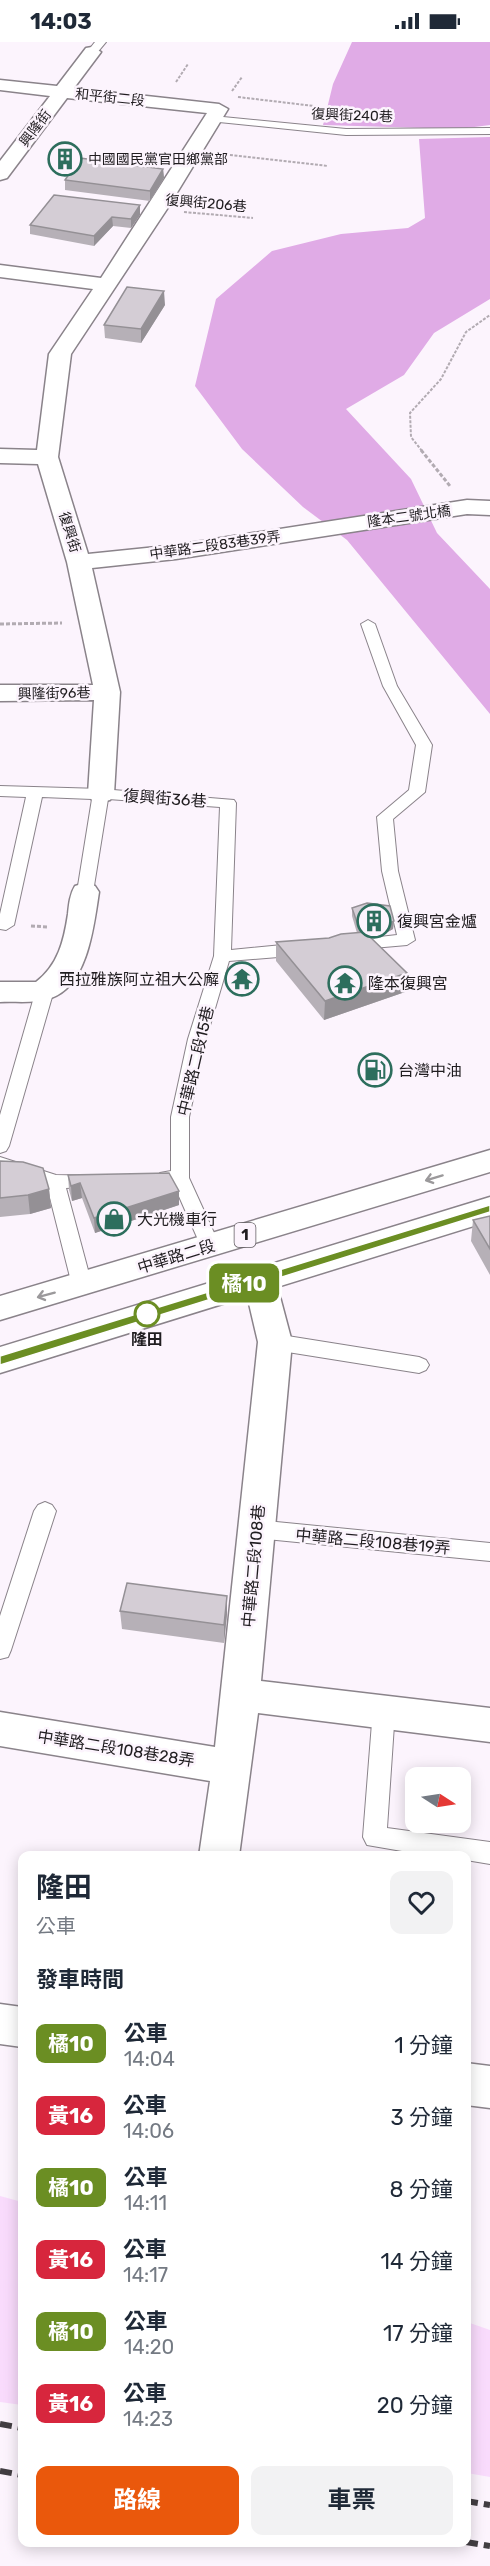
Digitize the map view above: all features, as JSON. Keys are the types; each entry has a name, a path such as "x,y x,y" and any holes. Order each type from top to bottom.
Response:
{"street":[{"name":"興隆街","path":"0,174 96,47"},
{"name":"和平街二段","path":"0,86 220,108"},
{"name":"復興街","path":"101,794 107,692 79,562 47,457 60,354 157,209 220,108"},
{"path":"135,207 157,209"},
{"path":"0,271 105,285"},
{"path":"0,456 47,457"},
{"name":"隆本二號北橋","path":"351,525 479,508"},
{"name":"中華路二段83巷39弄","path":"79,562 177,552 351,525"},
{"name":"興隆街96巷","path":"0,693 107,692"},
{"name":"復興街","path":"45,990 65,972 79,929 85,892"},
{"path":"0,992 45,990"},
{"name":"中華路二段","path":"0,1308 490,1161"},
{"path":"0,1360 259,1278 490,1209"},
{"name":"中華路二段108巷","path":"220,1851 241,1695 274,1342 259,1278"},
{"path":"241,1695 384,1710 490,1725"},
{"name":"中華路二段108巷28弄","path":"0,1729 231,1767"},
{"path":"0,2024 18,2026"},
{"path":"471,2085 490,2087"}],"lane":[{"name":"復興街240巷","path":"220,108 346,132 490,130"},
{"path":"338,946 407,940 390,871 385,817 417,792 424,745 390,686 368,624"},
{"name":"復興街36巷","path":"0,791 101,794 228,803"},
{"path":"3,924 35,792"},
{"name":"復興街","path":"85,892 101,794"},
{"name":"中華路二段15巷","path":"180,1178 180,1117 197,1038 222,956 228,803"},
{"path":"222,956 314,948"},
{"path":"0,1146 45,990"},
{"path":"0,1164 55,1182 112,1180"},
{"path":"146,1179 180,1178 210,1246"},
{"path":"55,1182 82,1285"},
{"path":"274,1342 419,1365"},
{"path":"0,1650 45,1511"},
{"name":"中華路二段108巷19弄","path":"256,1529 490,1552"},
{"path":"384,1710 375,1837 490,1853"}],"path":[{"path":"220,108 314,105"},
{"path":"193,150 328,166"},
{"name":"復興街206巷","path":"157,209 253,218"},
{"path":"479,508 411,437 410,413 441,378 466,332 490,315"},
{"path":"0,624 92,622"},
{"path":"3,924 79,929"}],"shaded area":[{"path":"352,42 490,42 490,125 459,129 323,125 333,84"},
{"path":"490,137 490,299 434,333 404,375 346,409 411,479 437,533 490,589 490,714 347,540 303,507 242,449 195,386 216,299 272,251 341,234 408,228 425,218 419,139"},
{"path":"0,2196 18,2201 18,2404 0,2402"},
{"path":"471,2323 490,2330 490,2477 471,2474"}],"building":[{"path":"80,158 163,169 150,191 65,180"},
{"path":"54,195 140,205 131,219 112,217 94,236 30,225"},
{"path":"127,287 164,291 141,329 104,325"},
{"path":"367,903 390,906 394,921 384,926 359,928 352,908"},
{"path":"365,932 407,973 325,1001 276,942 329,938 341,934"},
{"path":"0,1161 23,1162 43,1168 49,1189 28,1195 0,1198"},
{"path":"169,1173 179,1191 94,1218 80,1183 71,1186 68,1175"},
{"path":"490,1216 490,1249 473,1220"},
{"path":"127,1583 227,1596 224,1625 120,1611"}],"railway":[{"path":"0,2424 18,2427"},
{"path":"0,2471 18,2474"},
{"path":"471,2502 490,2505"},
{"path":"471,2543 490,2546"}],"bus line":[{"name":"橘10","path":"0,1360 259,1278 490,1209"}],"place":[{"name":"中國國民黨官田鄉黨部","path":"65,159"},
{"name":"復興宮金爐","path":"374,921"},
{"name":"西拉雅族阿立祖大公廨","path":"242,979"},
{"name":"隆本復興宮","path":"345,983"},
{"name":"台灣中油","path":"375,1070"},
{"name":"大光機車行","path":"114,1219"},
{"name":"隆田","path":"147,1314"}]}
